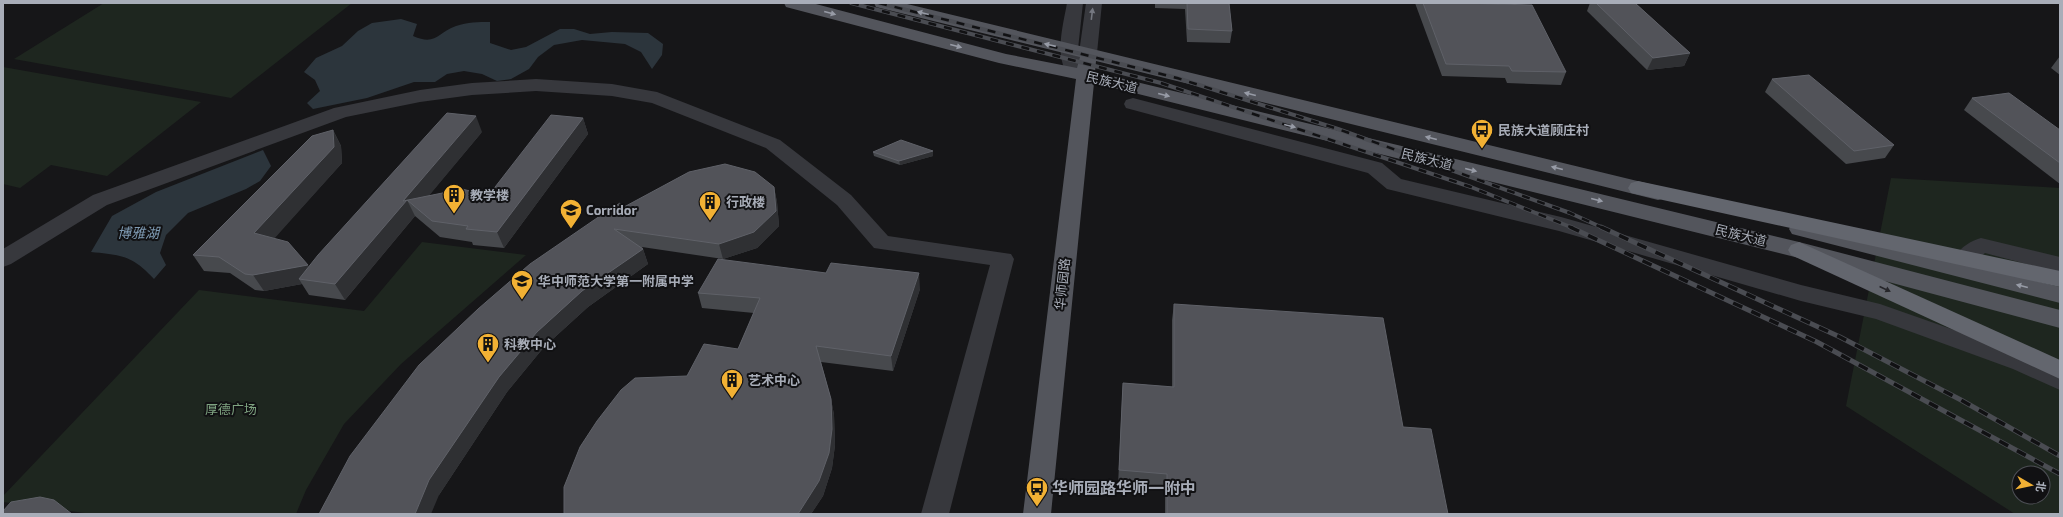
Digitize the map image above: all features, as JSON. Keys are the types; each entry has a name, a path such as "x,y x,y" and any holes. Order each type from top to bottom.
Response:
{"highway":[{"path":"1638,188 2060,279"},
{"path":"1799,250 2060,370"}],"main road":[{"name":"民族大道","path":"792,3 1006,59 1080,74 1799,250 2060,319"},
{"name":"民族大道","path":"882,3 1638,188 2060,295"},
{"name":"华师园路","path":"1037,514 1080,74 1078,51"}],"street":[{"path":"1075,3 1078,51"},
{"path":"1078,51 1094,3"},
{"path":"3,259 100,200 341,112 420,96 472,89 536,85 612,90 657,98 773,144 844,200 882,243 1002,259 935,514"},
{"path":"1133,104 1374,168 1394,184 1561,224 1801,293 1880,312 2022,362 2060,381"},
{"path":"1965,258 1981,245 2060,265"}],"green space":[{"path":"104,3 352,3 231,98 14,59"},
{"path":"3,67 201,102 107,176 51,165 20,188 3,184"},
{"path":"1891,178 2060,188 2060,514 2015,514 1846,406"},
{"name":"厚德广场","path":"422,242 526,255 401,364 344,424 306,490 296,514 92,514 3,502 3,496 199,290 364,311"}],"water":[{"path":"401,19 417,24 413,36 427,40 432,39 456,26 473,22 490,22 490,43 511,50 526,47 560,29 574,29 590,34 612,32 648,33 663,44 662,55 652,69 641,52 625,44 582,40 554,45 538,57 529,69 511,79 497,81 482,74 464,71 447,74 435,82 414,82 367,98 313,109 307,103 320,91 315,80 304,72 316,58 342,46 358,31 372,23"},
{"name":"博雅湖","path":"263,150 271,166 260,181 246,189 188,213 166,235 160,253 166,265 154,279 147,271 126,258 111,254 91,252 112,216 156,192"}],"building":[{"path":"1187,3 1229,3 1232,31 1188,29"},
{"path":"1423,3 1532,5 1566,72 1512,71 1509,66 1446,64"},
{"path":"1596,3 1635,3 1690,53 1653,58"},
{"path":"1809,75 1894,145 1854,151 1772,79"},
{"path":"2009,93 2060,130 2060,163 1972,98"},
{"path":"447,113 476,116 403,201 407,200 335,284 299,279 318,255"},
{"path":"551,115 583,118 497,232 466,229 468,226 432,221 407,200 462,189 470,191 485,200"},
{"path":"333,130 334,147 254,233 288,242 308,265 253,275 245,274 219,257 193,255 312,136"},
{"path":"901,140 933,151 899,161 873,152"},
{"path":"725,164 755,172 774,187 776,211 754,232 719,244 614,229 643,249 582,291 537,332 499,377 429,480 415,514 319,514 350,456 419,365 478,309 530,264 620,203 624,207 689,172"},
{"name":"艺术中心","path":"718,259 826,273 831,263 919,273 891,356 816,346 831,399 832,429 829,453 819,481 798,514 564,513 564,487 580,447 597,421 621,390 635,378 687,376 704,344 738,349 760,298 698,293"},
{"path":"1174,304 1383,318 1403,427 1431,429 1448,514 1167,514 1167,474 1119,470 1123,383 1174,387"},
{"path":"40,497 54,500 72,514 3,514 3,511 11,502"}],"railway":[{"path":"851,3 1161,83 1471,187 1573,228"},
{"path":"879,3 1177,78 1338,129 1570,213 1603,228"},
{"path":"1570,227 1817,342 2060,474"},
{"path":"1601,227 1840,337 1961,400 2060,456"}],"place":[{"name":"民族大道顾庄村","path":"1482,150"},
{"name":"教学楼","path":"454,214"},
{"name":"行政楼","path":"710,222"},
{"name":"Corridor","path":"571,230"},
{"name":"华中师范大学第一附属中学","path":"522,300"},
{"name":"科教中心","path":"488,364"},
{"name":"艺术中心","path":"732,400"},
{"name":"华师园路华师一附中","path":"1037,508"}]}
